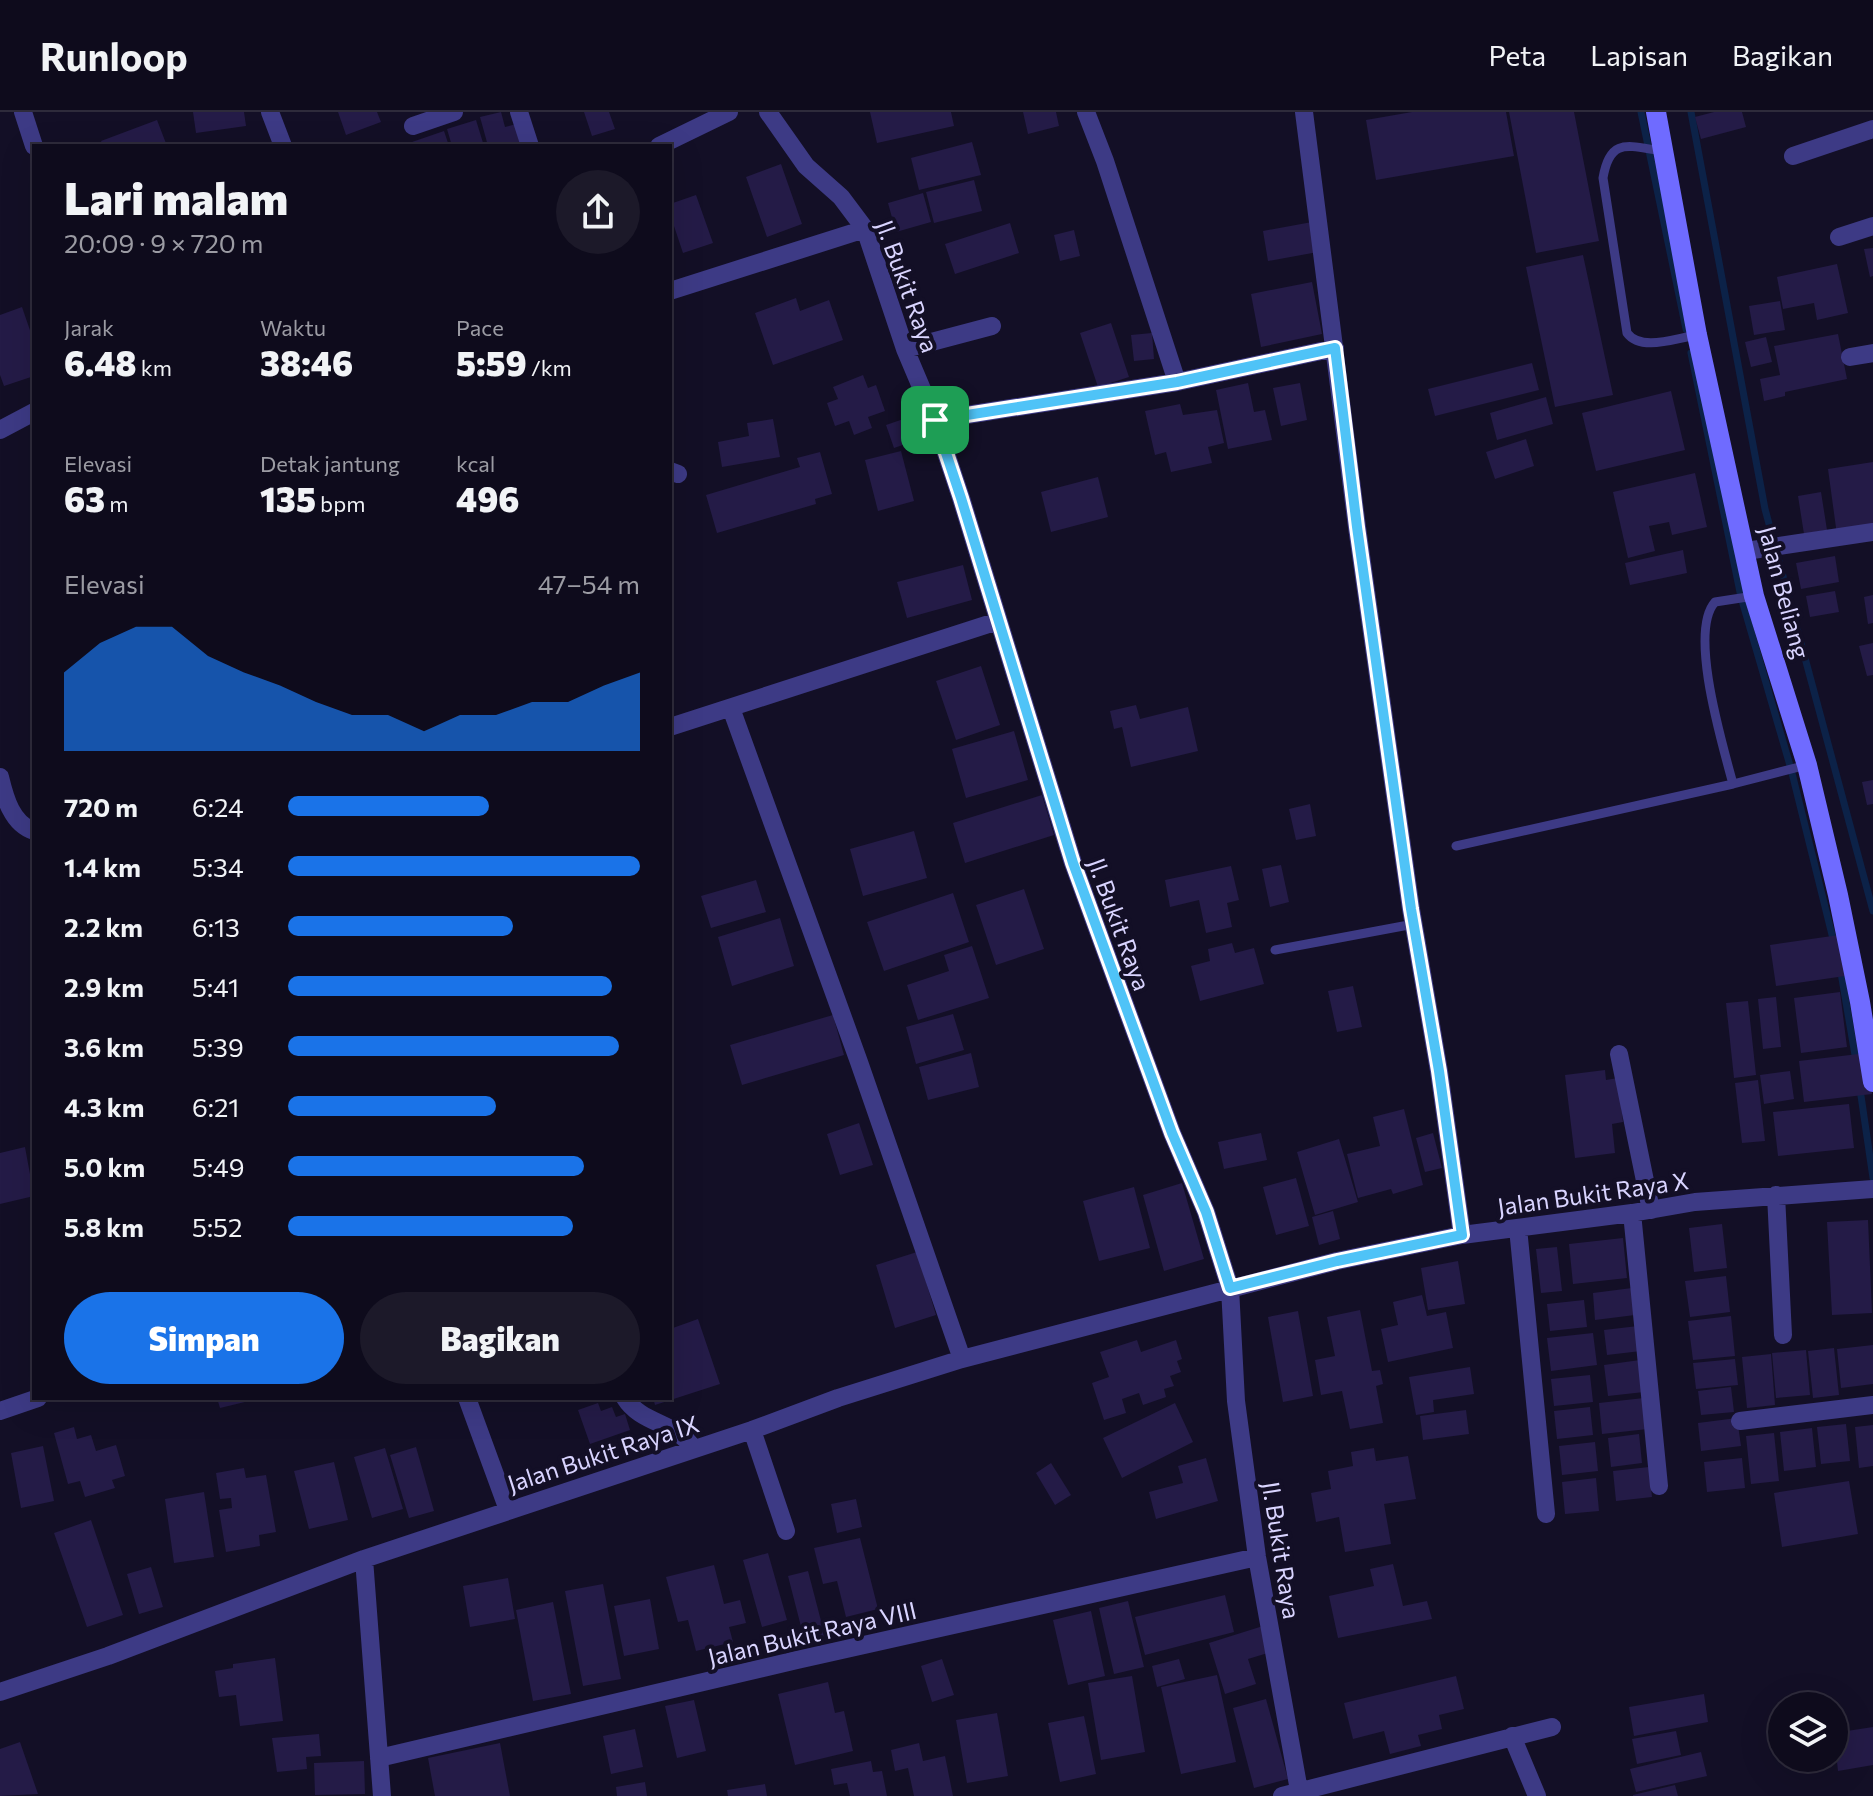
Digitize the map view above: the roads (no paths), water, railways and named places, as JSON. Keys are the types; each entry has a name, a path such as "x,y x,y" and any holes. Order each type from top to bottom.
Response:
{"street":[{"path":"23,112 33,144"},
{"path":"270,112 282,144"},
{"path":"413,126 454,112"},
{"path":"519,112 529,144"},
{"path":"663,144 729,112"},
{"name":"Jl. Bukit Raya","path":"768,112 806,166 841,197 865,229 905,349 935,420 961,498 1073,863 1172,1133 1206,1212 1230,1288 1236,1401 1294,1795"},
{"path":"1086,112 1177,382"},
{"path":"1304,112 1357,527 1462,1235"},
{"name":"Jalan Beliang","path":"1656,112 1697,335 1754,596 1807,765 1844,926 1873,1082"},
{"path":"1793,156 1873,129"},
{"path":"1839,237 1873,226"},
{"path":"672,290 865,229"},
{"path":"905,349 992,326"},
{"path":"935,420 1177,382 1335,348"},
{"path":"1850,357 1873,353"},
{"path":"0,430 32,413"},
{"path":"1746,551 1873,532"},
{"path":"672,726 998,621"},
{"path":"731,708 962,1359"},
{"path":"0,777 12,812 21,825 32,830"},
{"path":"1619,1054 1651,1210"},
{"name":"Jalan Bukit Raya X","path":"1230,1288 1337,1261 1462,1235 1695,1202 1873,1189"},
{"path":"1776,1195 1783,1335"},
{"path":"1632,1213 1659,1486"},
{"path":"1518,1228 1546,1514"},
{"name":"Jalan Bukit Raya IX","path":"0,1692 108,1656 364,1559 752,1430 838,1398 962,1359 1230,1288"},
{"path":"0,1411 32,1400"},
{"path":"468,1400 508,1510"},
{"path":"627,1400 638,1413 681,1433 693,1448"},
{"path":"1740,1421 1873,1405"},
{"path":"752,1430 786,1531"},
{"name":"Jalan Bukit Raya VIII","path":"379,1758 1257,1557"},
{"path":"364,1559 382,1796"},
{"path":"1294,1795 1552,1727"},
{"path":"1512,1736 1537,1796"}],"lane":[{"path":"1662,151 1628,146 1616,149 1606,159 1603,178 1627,333 1633,340 1643,343 1697,335"},
{"path":"1733,784 1705,663 1707,614 1715,602 1754,596"},
{"path":"1456,846 1807,765"},
{"path":"1275,950 1414,924"}],"waterway":[{"path":"1641,112 1686,329"},
{"path":"1691,112 1765,509 1873,911"},
{"path":"1691,353 1741,597 1791,769 1834,943"},
{"path":"1840,967 1856,1061"},
{"path":"1860,1089 1873,1178"}]}
